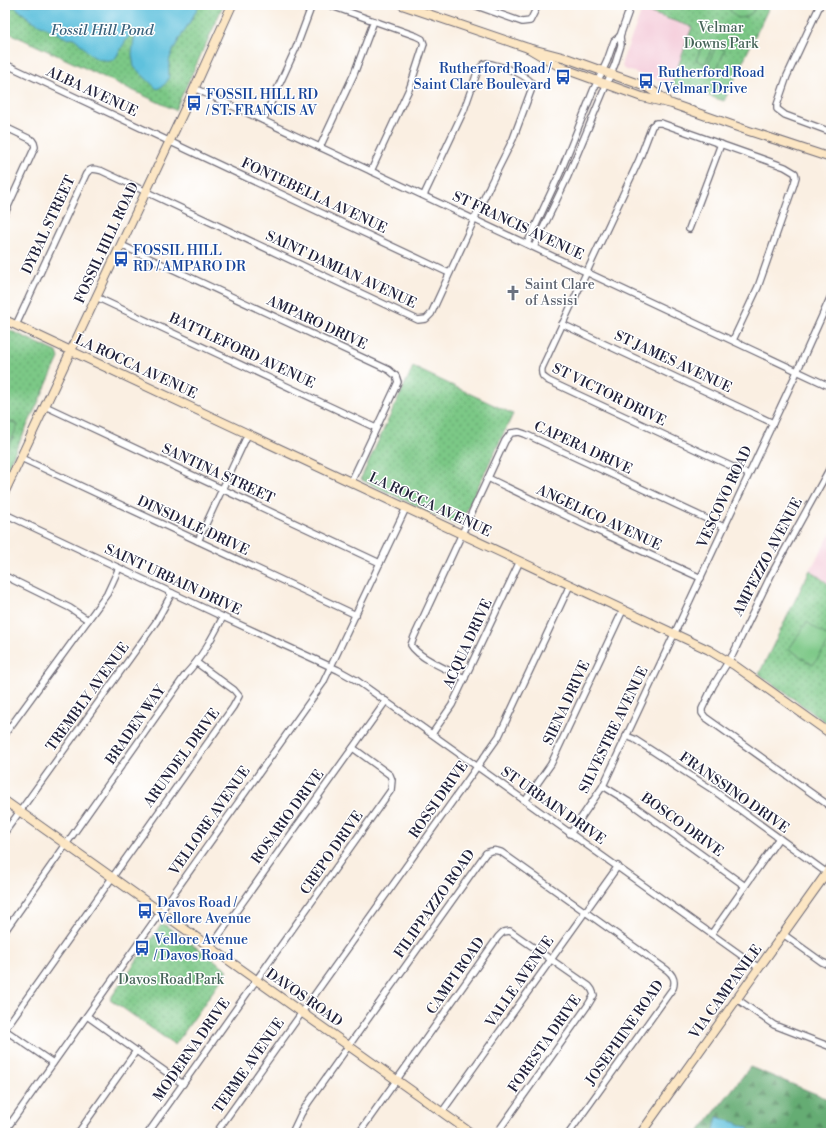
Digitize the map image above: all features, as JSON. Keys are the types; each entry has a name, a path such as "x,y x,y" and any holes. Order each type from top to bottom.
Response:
{"street":[{"name":"FOSSIL HILL ROAD","path":"5,491 146,192 232,5"},
{"path":"263,120 296,48 312,5"},
{"path":"329,5 416,36 422,40 424,44 410,87 371,171"},
{"path":"402,5 528,48 566,58 646,87 672,104"},
{"path":"474,5 522,22 530,21 538,5"},
{"path":"527,244 560,173 614,42 620,36 632,5"},
{"path":"820,5 786,76 777,105 778,109 784,115 831,132"},
{"path":"320,147 354,74 374,21"},
{"path":"534,247 574,161 606,84 621,45 620,36"},
{"path":"528,48 562,68 606,84 642,97 672,104 831,158"},
{"name":"SAINT DAMIAN AVENUE","path":"146,192 418,320 426,319 431,314 474,219 513,139 532,88 531,82 527,78 487,63 481,66 478,70 464,110 424,196"},
{"name":"ALBA AVENUE","path":"5,64 169,141"},
{"name":"ST FRANCIS AVENUE","path":"194,88 831,387"},
{"name":"ST VICTOR DRIVE","path":"733,340 758,287 796,177 795,172 721,144 661,123 656,123 652,126 639,160 562,324 542,368 541,374 543,377 748,474"},
{"path":"5,127 32,140 35,147 5,213"},
{"name":"FONTEBELLA AVENUE","path":"169,141 449,273"},
{"path":"689,229 721,144"},
{"name":"DYBAL STREET","path":"16,325 86,174 90,169 97,169 146,192"},
{"name":"AMPARO DRIVE","path":"121,245 389,370 396,376 398,382 351,482"},
{"name":"VESCOVO ROAD","path":"674,634 831,296"},
{"name":"BATTLEFORD AVENUE","path":"96,297 376,428"},
{"name":"LA ROCCA AVENUE","path":"5,320 709,650 728,661 831,734"},
{"name":"ST JAMES AVENUE","path":"562,324 773,423"},
{"name":"SANTINA STREET","path":"45,406 380,563"},
{"name":"CAPERA DRIVE","path":"465,678 436,665 416,651 411,645 508,435 519,432 724,527"},
{"path":"198,541 248,434"},
{"name":"DINSDALE DRIVE","path":"21,458 356,615"},
{"name":"AMPEZZO AVENUE","path":"831,466 771,575 702,709 702,713 705,717 831,807"},
{"name":"ANGELICO AVENUE","path":"488,478 587,526 701,578"},
{"name":"VELLORE AVENUE","path":"5,1131 323,683 406,508"},
{"name":"SAINT URBAIN DRIVE","path":"5,514 331,667"},
{"name":"ACQUA DRIVE","path":"432,734 450,709 520,561"},
{"path":"5,734 110,590 120,568"},
{"path":"5,576 70,608 88,620"},
{"name":"ROSSI DRIVE","path":"302,1013 499,736 570,585"},
{"name":"TREMBLY AVENUE","path":"5,832 156,622 172,593"},
{"name":"SIENA DRIVE","path":"525,801 551,764 623,610"},
{"name":"BRADEN WAY","path":"5,931 186,674 197,663 211,642 223,617"},
{"name":"SILVESTRE AVENUE","path":"570,834 603,786 674,634"},
{"name":"ARUNDEL DRIVE","path":"113,878 233,707 239,696 234,690 197,663"},
{"name":"ST URBAIN DRIVE","path":"331,667 356,680 386,701 759,968"},
{"name":"ROSARIO DRIVE","path":"210,948 386,701"},
{"name":"FRANSSINO DRIVE","path":"626,736 634,739 713,790 779,838 829,870"},
{"name":"CREPO DRIVE","path":"256,980 391,790 392,780 390,775 353,748"},
{"name":"BOSCO DRIVE","path":"603,786 629,802 745,886"},
{"name":"DAVOS ROAD","path":"5,801 471,1133"},
{"path":"712,933 779,838"},
{"name":"FILIPPAZZO ROAD","path":"348,1046 486,853 491,850 501,852 585,912"},
{"name":"VALLE AVENUE","path":"442,1112 618,866"},
{"name":"VIA CAMPANILE","path":"641,1133 829,870"},
{"path":"53,1063 5,1030 113,878"},
{"name":"JOSEPHINE ROAD","path":"569,1133 674,984 672,975 667,970 585,912"},
{"name":"CAMPI ROAD","path":"359,1133 502,932 510,931 551,959"},
{"path":"783,934 822,962 831,966"},
{"name":"FORESTA DRIVE","path":"497,1133 594,995 589,986 551,959"},
{"name":"MODERNA DRIVE","path":"148,1133 256,980"},
{"path":"737,999 774,1025 831,1047"},
{"name":"TERME AVENUE","path":"216,1133 302,1013"},
{"path":"87,1016 183,1084"},
{"path":"292,1133 301,1114 348,1046"},
{"path":"78,1133 136,1051"}],"shaded area":[{"path":"642,10 692,27 672,84 624,69 622,66 622,62"},
{"path":"831,533 831,586 810,570"}],"green space":[{"path":"5,5 223,5 175,110 5,31"},
{"name":"Velmar Downs Park","path":"644,5 770,5 724,101 672,84 692,27 642,10"},
{"path":"728,5 754,5 753,12 744,17 738,18 733,14"},
{"path":"704,41 713,45 705,64 696,60"},
{"path":"716,46 725,50 717,69 708,65"},
{"path":"5,328 57,352 59,358 5,473"},
{"path":"413,367 513,414 459,526 362,480 361,478"},
{"path":"5,419 18,425 6,452 5,452"},
{"path":"810,570 831,586 831,726 759,674"},
{"path":"807,622 831,639 813,665 789,649"},
{"name":"Davos Road Park","path":"161,925 165,925 228,970 175,1045 110,999"},
{"path":"750,1067 831,1100 831,1133 750,1133 748,1128 718,1117 714,1130 716,1133 698,1133"}],"water":[{"name":"Fossil Hill Pond","path":"5,5 199,5 176,44 170,58 169,76 166,83 157,89 134,67 132,54 135,31 131,34 114,60 99,59 91,55 74,38 68,39 31,20 15,7 5,8"},
{"path":"717,1117 748,1128 750,1133 716,1133 714,1130"}],"place":[{"name":"Rutherford Road / Saint Clare Boulevard","path":"563,77"},
{"name":"Rutherford Road / Velmar Drive","path":"646,81"},
{"name":"FOSSIL HILL RD / ST. FRANCIS AV","path":"194,103"},
{"name":"FOSSIL HILL RD / AMPARO DR","path":"121,259"},
{"name":"Saint Clare of Assisi","path":"513,293"},
{"name":"Davos Road / Vellore Avenue","path":"145,911"},
{"name":"Vellore Avenue / Davos Road","path":"142,948"}]}
